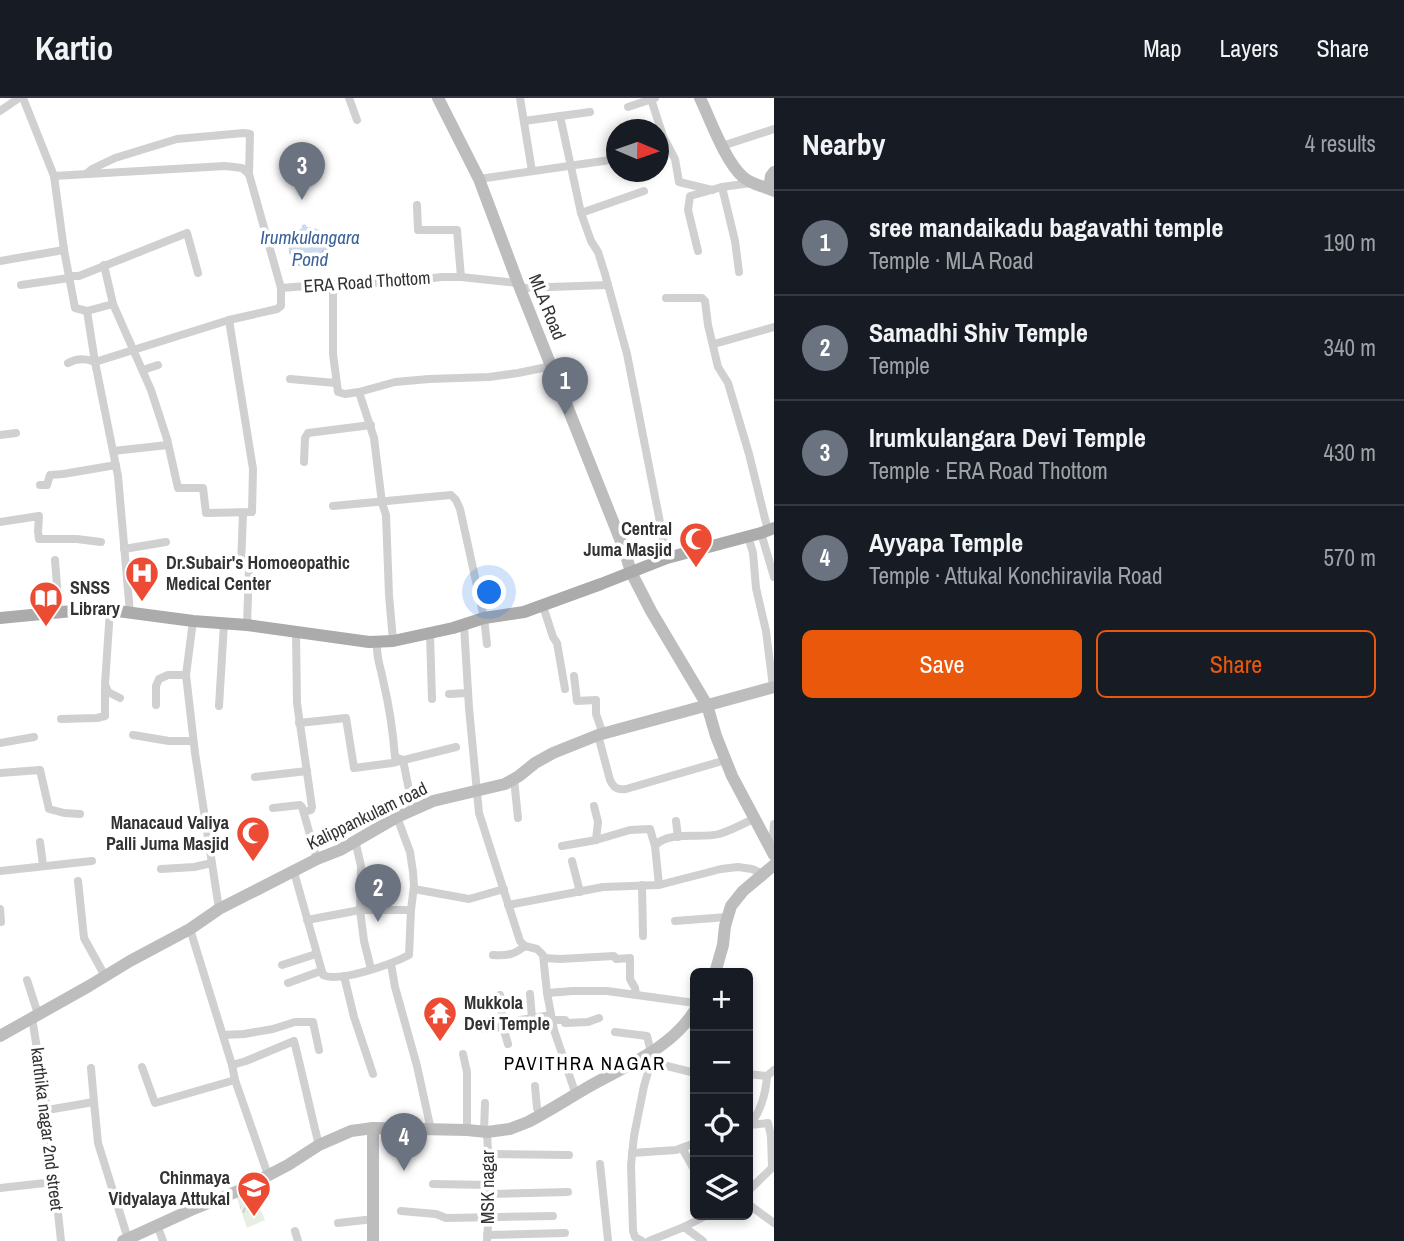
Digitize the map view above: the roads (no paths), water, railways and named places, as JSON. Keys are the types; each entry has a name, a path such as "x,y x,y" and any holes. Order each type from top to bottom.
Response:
{"main road":[{"path":"0,618 110,610 369,642 393,641 484,618 524,612 667,558 763,532"}],"street":[{"path":"0,110 21,98 54,176 75,308 87,311 113,304"},
{"path":"349,98 357,120"},
{"name":"MLA Road","path":"438,98 479,179 631,572 707,705 732,776 773,852"},
{"path":"520,98 532,171"},
{"path":"700,98 722,146 739,173 751,183 771,190 771,176 774,172"},
{"path":"628,107 653,99 663,136 675,159 679,182 712,190"},
{"path":"524,121 590,112"},
{"path":"559,116 581,213 598,252 632,373 667,558"},
{"path":"722,146 774,129"},
{"name":"ERA Road Thottom","path":"86,174 115,158 177,138 250,134 249,174 281,288 461,277 519,286 608,285"},
{"path":"479,179 606,161"},
{"path":"54,176 225,166 242,168 249,174"},
{"path":"698,251 688,210 690,197 722,187 751,183"},
{"path":"722,187 739,272"},
{"path":"581,213 644,191"},
{"path":"417,205 418,230 457,230 461,277"},
{"path":"21,285 79,276 187,233 198,274"},
{"path":"0,261 64,250"},
{"path":"104,265 113,304 143,370 168,445 178,488 203,488 206,513 252,512 253,468 229,320"},
{"path":"333,284 333,354 338,393 359,392 395,382 489,377 552,366"},
{"path":"68,363 87,359 94,362 229,320 277,309 281,306 281,288"},
{"path":"666,298 702,298 705,301 718,367 728,383 749,454 774,577"},
{"path":"87,311 94,362 116,465 130,613"},
{"path":"714,344 774,327"},
{"path":"143,370 158,365"},
{"path":"290,379 336,383"},
{"path":"359,392 374,438 382,503 386,515 388,595 393,641"},
{"path":"304,462 305,438 308,433 371,425"},
{"path":"0,435 16,433"},
{"path":"113,451 168,445"},
{"path":"40,485 47,485 50,475 116,465"},
{"path":"333,506 451,495 460,509 484,618 487,644"},
{"path":"243,513 241,565 249,566 247,625"},
{"path":"0,522 40,516 39,539 101,542"},
{"path":"763,532 753,553 756,588 771,645 774,687"},
{"path":"124,549 166,542"},
{"path":"55,560 58,612"},
{"path":"543,606 552,637 557,643 565,689"},
{"path":"61,719 105,716 110,610"},
{"path":"192,621 186,675 193,741 219,909"},
{"path":"219,706 224,624"},
{"path":"464,625 479,813 524,947"},
{"path":"296,633 297,703 312,807 304,812"},
{"path":"430,633 432,699"},
{"path":"377,642 377,663 383,678 393,728 395,757 403,760"},
{"path":"156,705 156,686 159,679 168,675 186,675"},
{"path":"574,676 577,701 596,700 596,714 610,780 612,786 617,789 626,789 726,760"},
{"name":"Kalippankulam road","path":"0,1036 190,929 219,909 340,850 397,817 433,801 505,784 553,753 601,734 774,687"},
{"path":"105,688 120,698"},
{"path":"449,694 468,693"},
{"path":"299,723 346,718 354,768 392,763 456,747"},
{"path":"133,735 169,741 193,741"},
{"path":"0,743 34,737"},
{"path":"403,760 413,810"},
{"path":"0,773 40,770 49,808 80,814"},
{"path":"255,777 307,771"},
{"path":"514,779 518,818"},
{"path":"272,808 300,805 317,859"},
{"path":"594,806 598,822 596,840"},
{"path":"294,872 323,975 344,975 371,969 391,964 409,955 413,872 410,852 397,817"},
{"path":"655,846 660,841 678,837 717,835 755,818"},
{"path":"676,821 678,837"},
{"path":"773,852 774,824"},
{"path":"562,846 630,830 650,829 655,846 659,885"},
{"path":"355,840 361,866 360,910 371,969"},
{"path":"40,842 43,865"},
{"path":"0,871 92,861"},
{"path":"572,861 580,892"},
{"path":"162,869 212,863"},
{"path":"716,968 731,906 738,896 774,865"},
{"path":"508,905 603,887 659,885 721,869 738,867 763,874"},
{"path":"78,881 84,938 106,976"},
{"path":"642,885 643,936"},
{"path":"414,889 469,899 504,889"},
{"path":"0,909 1,922"},
{"path":"307,920 360,910 411,910"},
{"path":"675,921 727,917"},
{"path":"190,929 235,1080 268,1175"},
{"path":"493,954 507,956 524,947 541,951 552,1017 576,1095"},
{"path":"282,965 316,954"},
{"path":"544,958 630,958 630,979 636,995"},
{"path":"391,964 431,1130"},
{"path":"288,983 321,971"},
{"path":"344,975 354,1017 373,1074"},
{"name":"karthika nagar 2nd street","path":"27,980 35,1016 61,1241"},
{"path":"547,993 607,991 690,1002"},
{"path":"530,994 532,1018"},
{"path":"500,995 503,1027 508,1044"},
{"path":"475,1007 501,1006"},
{"path":"479,1029 503,1027 532,1018 552,1017 567,1023 588,1022 599,1018"},
{"path":"91,1068 98,1143 125,1240 238,1191 319,1145 351,1131 373,1128 486,1132 510,1129 528,1122 639,1060 651,1057 690,1018"},
{"path":"223,1035 259,1032 295,1022 313,1022 319,1050"},
{"path":"295,1022 294,1041 319,1145"},
{"path":"615,1032 648,1035 651,1057 632,1153 633,1231 639,1241"},
{"path":"232,1065 294,1041"},
{"path":"463,1054 467,1072 467,1130"},
{"path":"651,1057 690,1071"},
{"path":"142,1067 155,1103 235,1080"},
{"path":"753,1074 771,1073 762,1102 753,1118"},
{"path":"535,1086 540,1116"},
{"path":"47,1110 94,1102"},
{"name":"MSK nagar","path":"485,1103 490,1190 487,1238"},
{"path":"753,1125 768,1123 773,1166 753,1186"},
{"path":"373,1128 373,1241"},
{"path":"632,1153 664,1151 690,1145"},
{"path":"682,1148 690,1162"},
{"path":"488,1154 569,1155"},
{"path":"600,1164 607,1241"},
{"path":"0,1188 19,1190 54,1182"},
{"path":"433,1184 490,1190 568,1192"},
{"path":"753,1207 774,1223"},
{"path":"401,1211 436,1214 446,1218 553,1216"},
{"path":"338,1223 374,1219"},
{"path":"649,1241 697,1220"},
{"path":"157,1225 163,1241"},
{"path":"684,1227 703,1241"},
{"path":"295,1231 298,1241"},
{"path":"487,1238 565,1233"},
{"path":"628,1241 639,1241"}],"water":[{"name":"Irumkulangara Pond","path":"305,224 318,229 329,242 328,258 317,268 299,266 290,256 292,238"}],"place":[{"name":"Irumkulangara Devi Temple","path":"302,200"},
{"name":"sree mandaikadu bagavathi temple","path":"565,415"},
{"name":"Central Juma Masjid","path":"696,569"},
{"name":"Dr.Subair's Homoeopathic Medical Center","path":"142,603"},
{"name":"SNSS Library","path":"46,628"},
{"name":"Manacaud Valiya Palli Juma Masjid","path":"253,863"},
{"name":"Samadhi Shiv Temple","path":"378,922"},
{"name":"Mukkola Devi Temple","path":"440,1043"},
{"name":"Ayyapa Temple","path":"404,1171"},
{"name":"Chinmaya Vidyalaya Attukal","path":"254,1218"}],"district":[{"name":"PAVITHRA NAGAR","path":"585,1063"}]}
